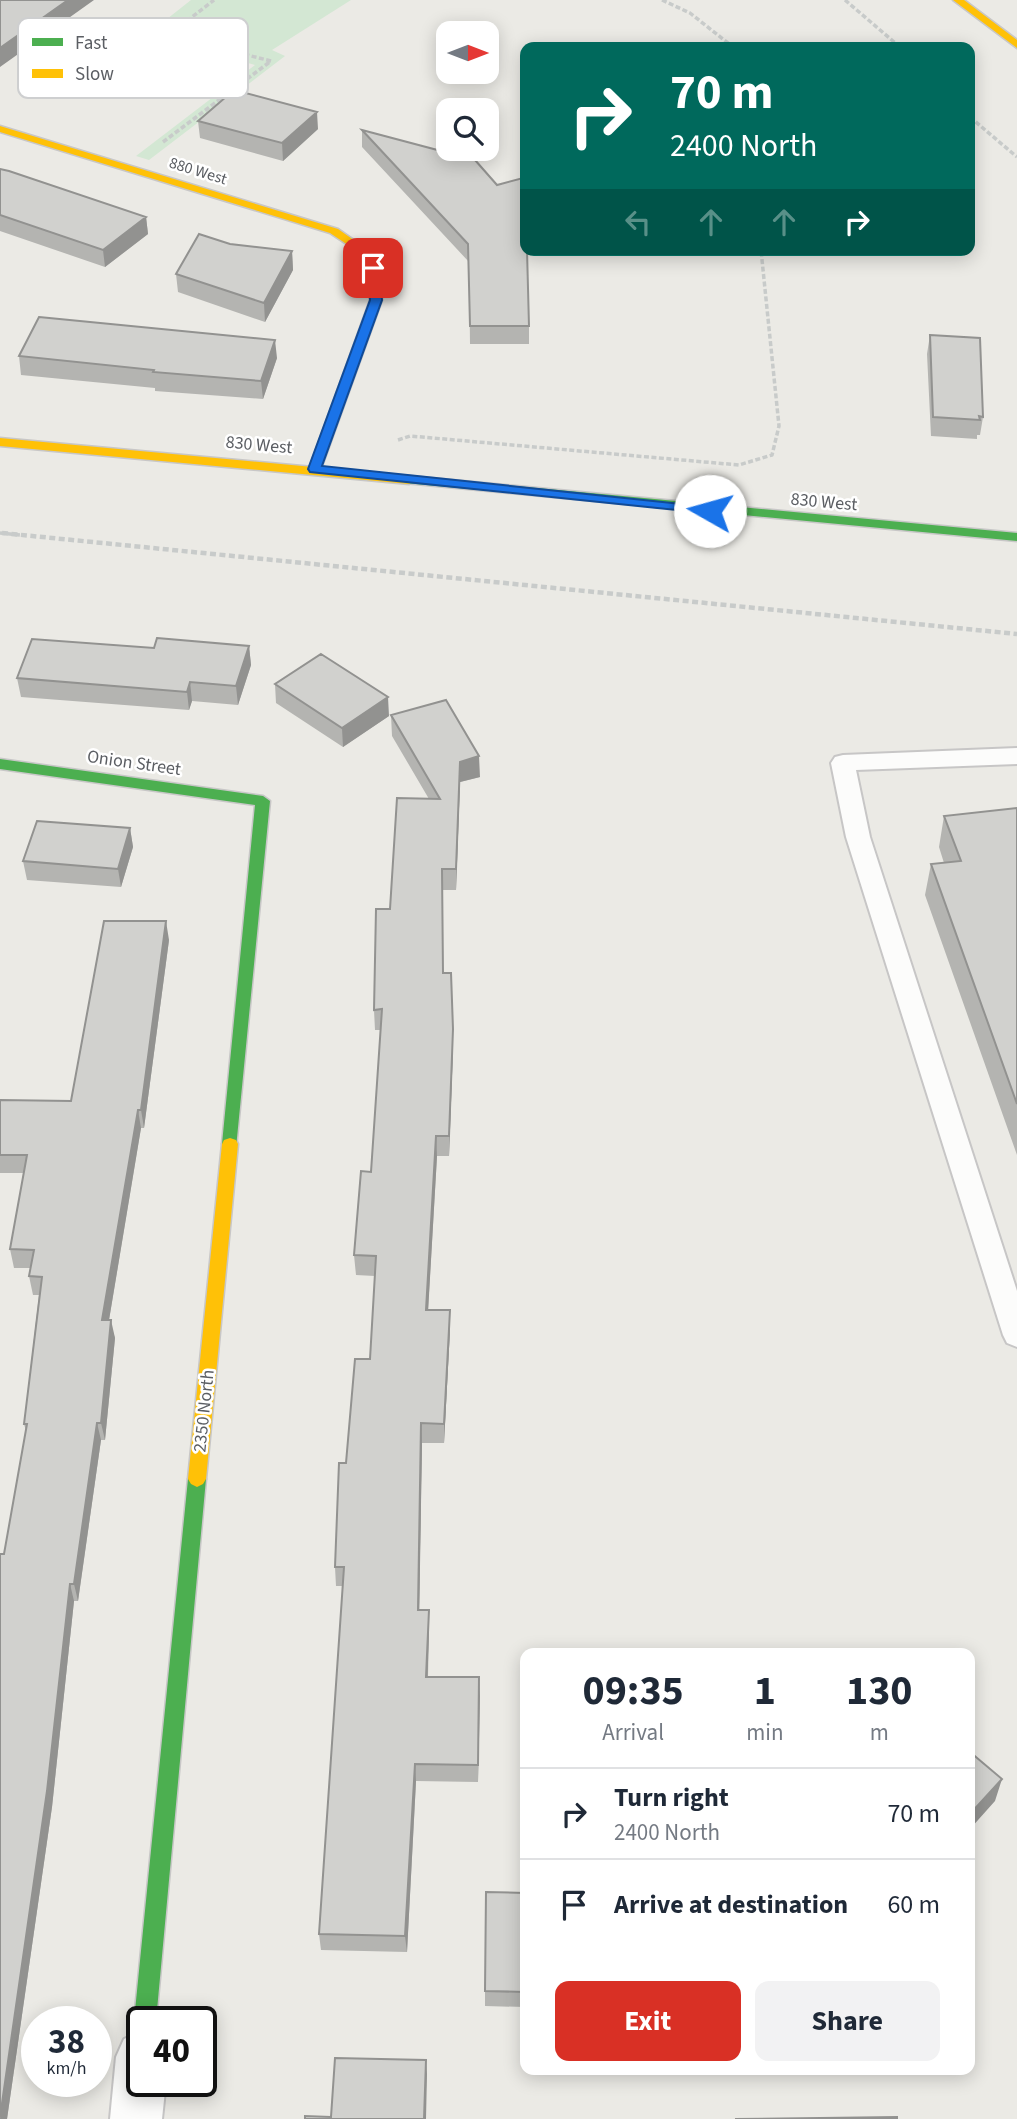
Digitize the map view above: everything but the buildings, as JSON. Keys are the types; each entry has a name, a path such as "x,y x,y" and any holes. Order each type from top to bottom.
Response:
{"main road":[{"path":"958,0 1017,45"},
{"name":"880 West","path":"0,130 334,231 359,248 373,268 376,300 315,469"},
{"name":"830 West","path":"0,442 315,469 710,511 1017,537"},
{"name":"Onion Street","path":"0,764 263,801"},
{"name":"2350 North","path":"146,2006 263,801"}],"street":[{"path":"136,2119 138,2097"}],"lane":[{"path":"1017,756 843,763 858,837 1017,1335"}],"path":[{"path":"192,18 214,0"},
{"path":"662,0 690,12 729,42"},
{"path":"845,0 894,42"},
{"path":"248,55 271,61 248,79"},
{"path":"130,169 223,98"},
{"path":"975,121 1017,157"},
{"path":"315,469 410,436 739,465 772,455 779,426 762,256"},
{"path":"0,533 1017,634"}],"green space":[{"path":"191,0 351,0 272,50 285,56 248,84 248,70 255,65 248,63 248,18 168,18"},
{"path":"212,98 230,98 149,160 136,156"}],"traffic: fast":[{"path":"315,469 376,300 373,268 352,243"},
{"path":"409,480 1017,537"},
{"path":"0,764 263,801 230,1144"},
{"path":"146,2006 197,1479"}],"traffic: slow":[{"path":"958,0 1017,45"},
{"path":"0,129 334,231 352,243"},
{"path":"0,442 409,480"},
{"path":"197,1479 230,1144"}],"route":[{"path":"373,268 376,300 315,469 710,511"}]}
